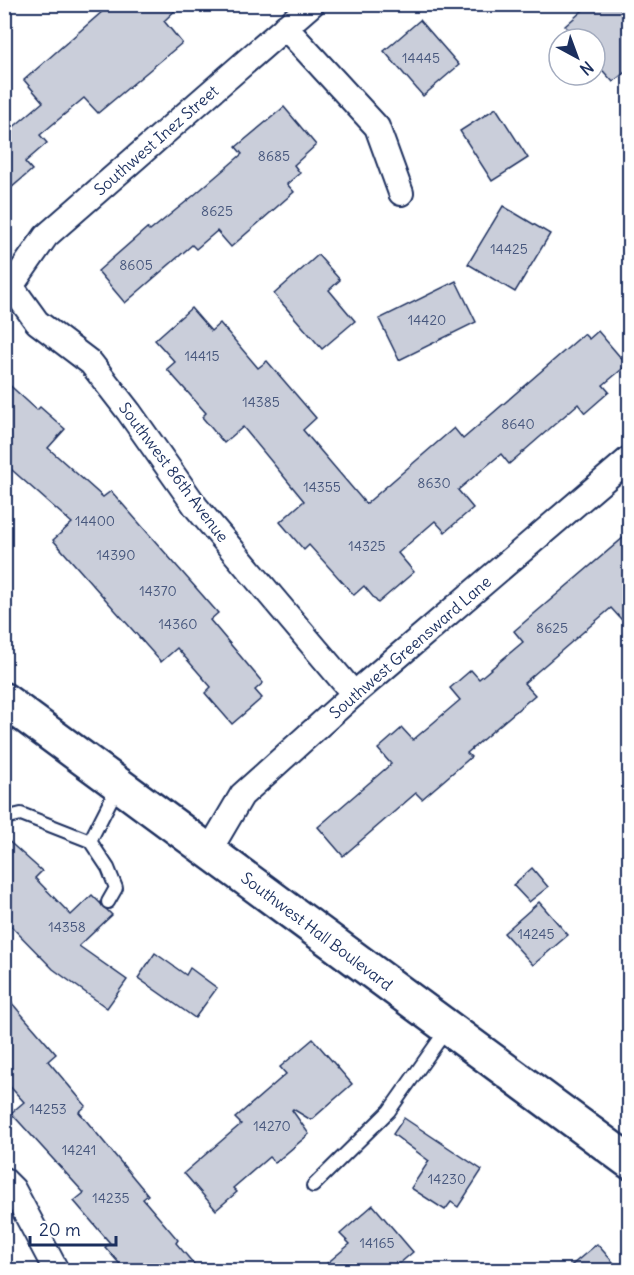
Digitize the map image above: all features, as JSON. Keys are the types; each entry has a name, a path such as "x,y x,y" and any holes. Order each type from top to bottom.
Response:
{"main road":[{"name":"Southwest Hall Boulevard","path":"4,700 630,1162"}],"street":[{"name":"Southwest Inez Street","path":"11,286 46,236 312,4"},
{"path":"285,27 377,127 401,193"},
{"name":"Southwest 86th Avenue","path":"11,286 37,322 91,363 129,412 196,507 354,694"},
{"name":"Southwest Greensward Lane","path":"209,851 242,795 354,694 630,458"},
{"path":"4,1180 13,1190 56,1270"}],"lane":[{"path":"90,842 119,784"},
{"path":"9,817 21,814 90,842 113,878 116,888 108,902"},
{"path":"313,1186 389,1111 448,1028"}],"building":[{"path":"111,4 182,4 164,21 182,43 98,113 84,98 40,135 47,143 25,162 32,170 4,194 4,135 43,102 24,80"},
{"path":"590,4 630,4 630,68 613,82 607,75 607,27 565,26"},
{"path":"420,20 459,65 423,96 384,51"},
{"path":"284,107 316,145 294,165 300,173 287,184 294,192 231,247 217,231 196,249 192,245 125,303 98,271 147,228 150,231 242,154 236,147"},
{"path":"496,108 528,158 492,181 460,131"},
{"path":"503,206 550,234 515,292 468,264"},
{"path":"318,255 340,280 329,290 355,321 322,349 274,294"},
{"path":"456,281 476,322 399,360 379,319"},
{"path":"191,308 211,331 220,323 258,368 267,361 316,418 303,430 366,504 454,428 463,439 584,334 589,339 598,331 627,365 603,385 609,392 585,413 578,404 509,464 501,454 458,490 473,508 445,532 435,521 398,553 414,572 378,603 364,586 354,595 309,545 304,550 280,522 304,501 243,427 224,443 202,417 206,413 167,369 175,362 155,340"},
{"path":"4,380 37,410 40,407 65,429 48,448 103,497 111,491 218,613 210,620 263,683 255,690 262,698 232,724 205,693 211,687 177,648 161,662 53,540 72,523 4,463"},
{"path":"630,532 630,629 611,608 524,683 535,695 467,753 471,757 422,799 416,793 343,856 318,827 391,764 378,749 402,728 413,740 460,700 450,688 471,670 479,679 523,642 514,631"},
{"path":"4,837 42,871 35,878 71,915 92,895 112,915 79,946 127,980 107,1008 53,969 4,919"},
{"path":"532,868 548,887 529,902 513,885"},
{"path":"539,902 568,935 533,965 504,933"},
{"path":"155,953 186,975 190,968 217,988 195,1018 138,978"},
{"path":"4,994 56,1054 48,1061 86,1106 79,1112 148,1195 143,1199 178,1240 176,1243 199,1270 125,1270 105,1247 110,1243 74,1201 84,1193 11,1113 24,1102 4,1080"},
{"path":"313,1039 352,1084 311,1120 293,1109 309,1134 275,1163 269,1157 233,1188 237,1192 216,1210 184,1173 241,1124 235,1118 286,1074 280,1067"},
{"path":"404,1118 482,1170 458,1207 451,1202 445,1210 411,1188 429,1161 393,1134"},
{"path":"373,1205 413,1252 392,1270 319,1270 350,1244 340,1234"},
{"path":"597,1244 620,1270 566,1270"}]}
